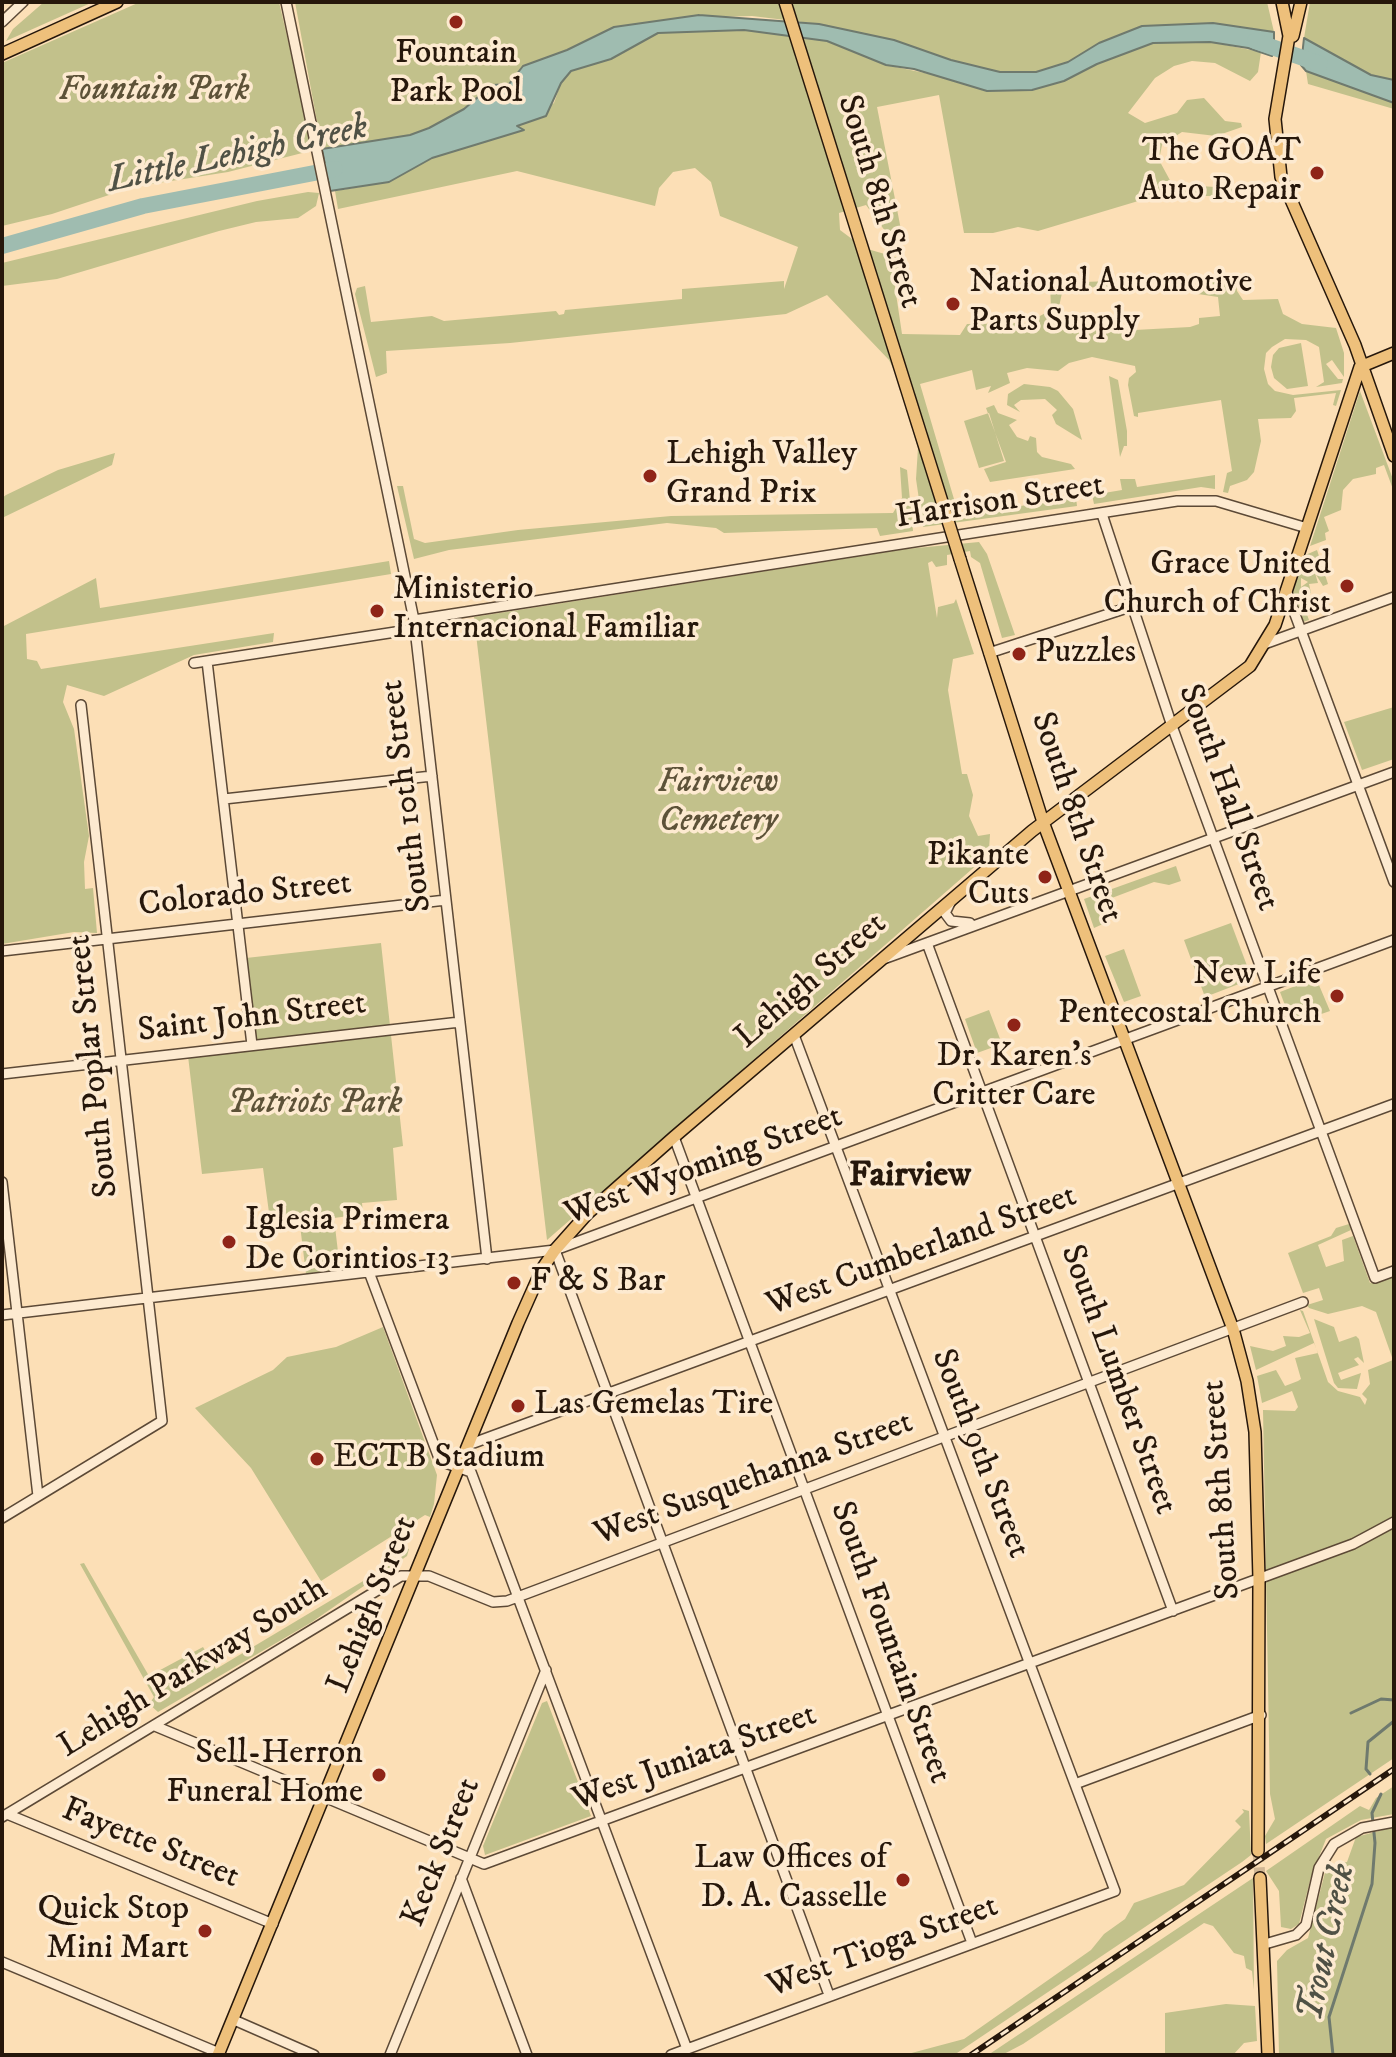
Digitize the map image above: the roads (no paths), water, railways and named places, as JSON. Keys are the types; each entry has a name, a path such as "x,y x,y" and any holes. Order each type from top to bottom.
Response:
{"main road":[{"path":"5,50 117,2"},
{"name":"South 8th Street","path":"785,2 1043,822 1233,1329 1253,1417 1261,1715 1258,1851"},
{"path":"1282,2 1291,36"},
{"path":"1301,2 1275,119 1281,177 1355,345 1360,367 1394,456"},
{"path":"1360,367 1394,353"},
{"name":"Lehigh Street","path":"219,2054 542,1269 587,1214 973,881 1043,822 1250,666 1267,643 1360,367"},
{"path":"1260,1878 1268,2055"}],"street":[{"path":"3,22 23,2"},
{"name":"South 10th Street","path":"286,2 414,624 487,1259"},
{"name":"Harrison Street","path":"194,663 414,624 1206,499 1307,528"},
{"name":"South Hall Street","path":"1102,514 1172,726 1375,1278 1394,1271"},
{"path":"1286,590 1394,882"},
{"path":"1267,643 1394,597"},
{"path":"989,653 1133,606"},
{"path":"207,661 252,1045"},
{"name":"South Poplar Street","path":"38,1496 162,1421 81,705"},
{"path":"881,960 1394,772"},
{"path":"224,799 432,776"},
{"path":"973,881 947,906 947,917 962,924 987,921"},
{"name":"Colorado Street","path":"2,951 446,900"},
{"name":"West Wyoming Street","path":"2,1315 555,1250 1394,940"},
{"name":"South Lumber Street","path":"927,943 1173,1611"},
{"name":"Saint John Street","path":"2,1074 460,1022"},
{"name":"South 9th Street","path":"794,1035 1115,1891"},
{"name":"West Cumberland Street","path":"468,1445 609,1396 1394,1104"},
{"name":"South Fountain Street","path":"674,1137 972,1943"},
{"path":"2,1182 38,1496 2,1518"},
{"path":"555,1250 829,1995"},
{"path":"369,1272 440,1461 471,1472 687,2049"},
{"name":"West Susquehanna Street","path":"417,1574 493,1602 518,1596 1303,1302"},
{"name":"West Juniata Street","path":"155,1726 484,1864 1353,1544 1394,1522"},
{"name":"Lehigh Parkway South","path":"5,1815 390,1580 417,1574"},
{"name":"Keck Street","path":"390,2055 546,1670"},
{"path":"1075,1784 1261,1715"},
{"name":"Fayette Street","path":"5,1815 273,1924"},
{"path":"1265,1944 1301,1931 1325,1856 1334,1844 1362,1828 1388,1822"},
{"path":"461,1878 527,2055"},
{"name":"West Tioga Street","path":"671,2055 1115,1891"},
{"path":"2,1962 219,2054"},
{"path":"234,2020 314,2055"}],"waterway":[{"name":"Little Lehigh Creek","path":"1255,41 1320,64"},
{"name":"Little Lehigh Creek","path":"2,246 143,206 335,169"},
{"path":"1351,1713 1381,1699 1394,1700"},
{"name":"Trout Creek","path":"1370,1774 1366,1769 1368,1742 1394,1721"},
{"name":"Trout Creek","path":"1333,2055 1329,2017 1372,1884 1375,1843 1372,1813 1381,1794"}],"tunnel":[{"path":"1258,1851 1260,1878"}],"railway":[{"path":"971,2055 1394,1769"}],"place":[{"name":"Fountain Park Pool","path":"456,22"},
{"name":"The GOAT Auto Repair","path":"1317,173"},
{"name":"National Automotive Parts Supply","path":"953,304"},
{"name":"Lehigh Valley Grand Prix","path":"650,476"},
{"name":"Grace United Church of Christ","path":"1347,586"},
{"name":"Ministerio Internacional Familiar","path":"377,611"},
{"name":"Puzzles","path":"1019,654"},
{"name":"Pikante Cuts","path":"1045,877"},
{"name":"New Life Pentecostal Church","path":"1337,996"},
{"name":"Dr. Karen's Critter Care","path":"1014,1025"},
{"name":"Iglesia Primera De Corintios 13","path":"229,1242"},
{"name":"F & S Bar","path":"514,1283"},
{"name":"Las Gemelas Tire","path":"518,1406"},
{"name":"ECTB Stadium","path":"317,1459"},
{"name":"Sell-Herron Funeral Home","path":"379,1775"},
{"name":"Law Offices of D. A. Casselle","path":"903,1880"},
{"name":"Quick Stop Mini Mart","path":"205,1931"}],"district":[{"name":"Fairview","path":"910,1178"}],"park label":[{"name":"Fountain Park","path":"154,92"},
{"name":"Fairview Cemetery","path":"718,804"},
{"name":"Patriots Park","path":"315,1105"}]}
